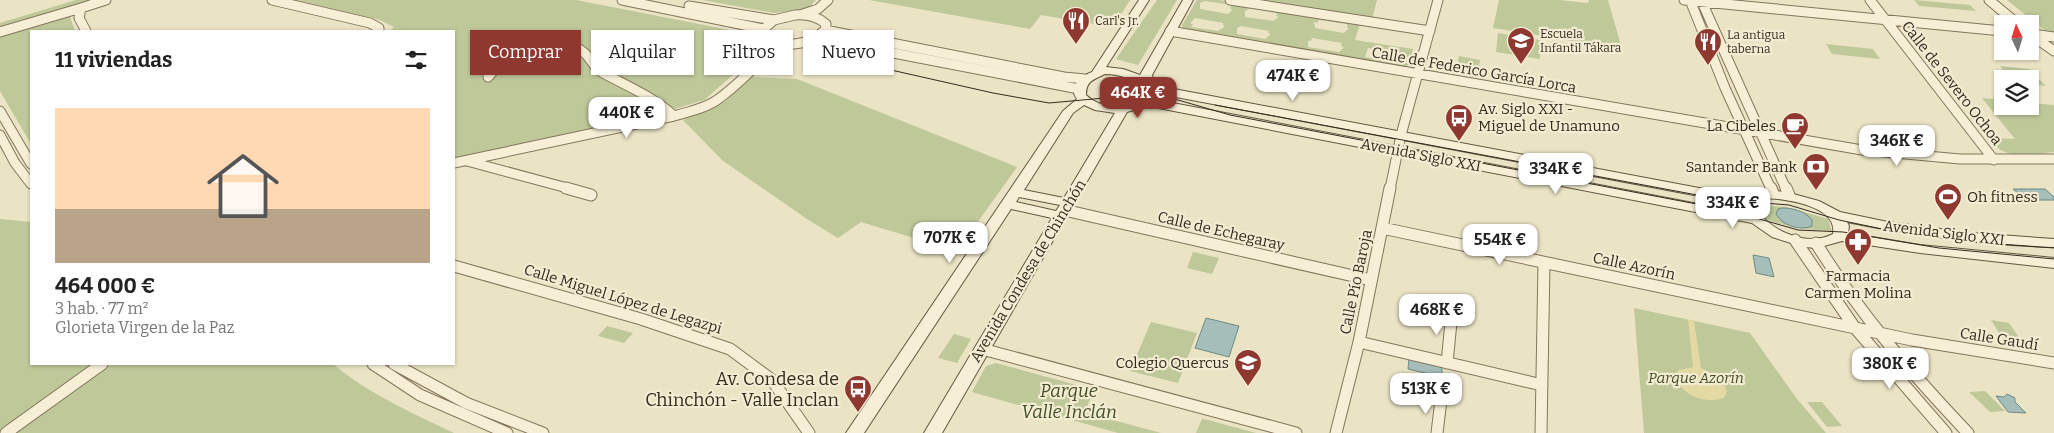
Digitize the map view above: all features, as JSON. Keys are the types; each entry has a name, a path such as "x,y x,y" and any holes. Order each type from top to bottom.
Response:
{"street":[{"path":"0,32 106,0"},
{"path":"272,0 370,23 380,28 379,30"},
{"path":"622,0 764,29 774,20"},
{"path":"658,0 758,19 774,20 817,13 828,0"},
{"path":"855,433 1012,198 1082,89 1097,73 1144,0"},
{"path":"894,43 1056,75 1082,89 1100,107 1123,109 1146,102 1154,97 1146,75 1188,0"},
{"path":"1230,0 1430,31"},
{"name":"Calle Pío Baroja","path":"1336,433 1358,342 1401,136 1438,0"},
{"path":"1684,0 1702,0 1994,30"},
{"path":"1690,0 1744,131 1774,193"},
{"path":"1702,0 1789,195"},
{"name":"Calle de Severo Ochoa","path":"1870,0 1994,160"},
{"path":"1989,0 2007,15"},
{"path":"81,8 79,18 85,30"},
{"path":"817,13 824,21 825,30"},
{"name":"Calle de Federico García Lorca","path":"1170,31 1761,134 1908,156 1994,160 2054,159"},
{"path":"2039,35 2054,37"},
{"path":"2039,40 2054,50"},
{"path":"488,77 505,59 530,47 562,43 574,46 584,52 594,68 663,106 674,116"},
{"path":"894,53 1082,89"},
{"name":"Avenida Siglo XXI","path":"1097,73 1120,72 1151,86 1401,136 1715,194 1752,199"},
{"path":"455,163 502,151 674,116 718,99 745,75"},
{"name":"Avenida Siglo XXI","path":"1146,102 1754,219"},
{"name":"Avenida Condesa de Chinchón","path":"933,433 1123,109"},
{"path":"0,111 30,162"},
{"path":"0,135 15,163 30,183"},
{"path":"464,161 591,195"},
{"path":"1764,194 1789,195 1815,203 1834,215 1842,226 1840,236 1835,240 1816,243 1796,240 1772,231 1754,219 1749,209 1752,199 1764,194"},
{"path":"1012,198 1065,210"},
{"name":"Calle de Echegaray","path":"1065,210 1371,280"},
{"name":"Avenida Siglo XXI","path":"1834,215 1940,234 2054,244"},
{"name":"Calle Azorín","path":"1382,228 1880,333"},
{"name":"Avenida Siglo XXI","path":"1840,236 1920,249 2054,263"},
{"path":"1796,240 1855,328 1946,433"},
{"path":"1816,243 1853,299 1880,333 1916,377 1968,433"},
{"path":"1541,433 1544,263"},
{"name":"Calle Miguel López de Legazpi","path":"455,266 641,319 730,349 772,380 810,432"},
{"path":"1447,363 1452,312"},
{"name":"Calle Gaudí","path":"1880,333 1971,351 2054,363"},
{"path":"1358,342 1542,385"},
{"path":"982,349 1296,433"},
{"path":"6,433 101,365"},
{"path":"375,365 420,394 507,433"},
{"path":"396,365 429,386 475,408 543,433"},
{"path":"1437,433 1441,400"}],"green space":[{"path":"76,0 92,0 0,28 0,23"},
{"path":"298,0 576,0 730,30 704,30 704,75 733,75 704,100 652,116 455,160 455,30 391,30 394,27 380,20"},
{"path":"703,0 816,0 807,9 774,13"},
{"path":"869,0 1130,0 1113,27 1041,15 1030,29"},
{"path":"1157,0 1177,0 1138,65 1116,59"},
{"path":"1197,0 1219,0 1360,23 1355,40 1413,49 1410,65 1405,67 1183,29 1182,25","holes":["1205,1 1232,5 1230,9 1233,9 1228,14 1200,9 1200,3","1250,8 1277,13 1276,16 1279,17 1273,21 1245,17 1245,11","1195,18 1223,23 1224,27 1218,31 1191,27 1193,24 1190,23","1319,20 1347,24 1347,28 1349,28 1344,33 1315,28 1314,22 1317,23","1241,26 1269,31 1268,33 1271,34 1265,39 1237,34 1237,28","1312,38 1342,43 1341,46 1344,47 1339,52 1308,47 1308,41 1311,41","1368,48 1396,53 1394,62 1365,57"]},
{"path":"1259,0 1377,0 1372,19"},
{"path":"1499,0 1560,0 1586,3 1589,0 1608,0 1622,49 1493,28"},
{"path":"1914,0 1970,5 1976,11 1919,6"},
{"path":"2007,0 2054,0 2054,34 2047,32 2039,26 2039,15 2026,15"},
{"path":"69,14 75,30 30,30 30,142 0,91 0,34"},
{"path":"1498,33 1540,40 1540,59 1496,52"},
{"path":"1826,44 1873,49 1880,59 1832,54"},
{"path":"1459,56 1480,60 1477,78 1455,74"},
{"path":"2000,66 2030,70 2003,70"},
{"path":"750,77 797,79 1017,167 957,251 861,222 838,238 807,219 722,160 683,120 726,101"},
{"path":"2039,79 2046,86 2039,85"},
{"path":"1982,98 1994,99 1994,113"},
{"path":"2039,104 2054,105 2054,152 2026,155 2010,154 1995,146 1989,138 2015,139 1996,115 2039,115"},
{"path":"1757,205 1787,207 1828,219 1832,231 1795,227 1760,217"},
{"path":"0,219 30,222 30,365 101,365 6,433 0,433"},
{"path":"1193,252 1219,258 1212,274 1187,268"},
{"name":"Parque Azorín","path":"1634,308 1750,333 1797,399 1826,433 1644,433"},
{"path":"1991,320 2009,323 2023,343 2004,341"},
{"path":"1151,322 1197,333 1178,383 1130,371"},
{"path":"607,326 633,333 624,343 598,336"},
{"path":"954,334 971,339 957,363 938,358"},
{"name":"Parque Valle Inclán","path":"996,363 1091,389 1093,391 1086,410 1087,413 1161,433 1118,433 972,392 986,366"},
{"path":"107,365 334,365 376,394 454,433 14,433"},
{"path":"1985,391 2005,411 1990,412 1969,392"},
{"path":"1807,402 1822,402 1842,426 1827,427"},
{"path":"1202,419 1204,419 1256,433 1196,433"}],"sand":[{"path":"1688,319 1694,321 1701,368 1713,374 1723,383 1727,391 1724,398 1709,400 1695,397 1678,383 1675,376 1679,370 1693,367"}],"water":[{"path":"2013,189 2045,189 2054,197 2054,200 2026,200"},
{"path":"1778,209 1794,209 1806,214 1812,220 1812,226 1797,228 1783,222 1776,214"},
{"path":"1753,255 1769,258 1774,277 1756,273"},
{"path":"1206,318 1239,326 1229,357 1195,348"},
{"path":"1409,358 1442,365 1442,377 1408,369"},
{"path":"2007,394 2015,398 2015,402 2026,413 2008,412 1996,396 2004,397"}],"tram line":[{"path":"894,71 993,93 1049,103 1138,95 1178,100 1230,115 1728,210 1798,230 1843,232 1939,248 2054,259"},
{"path":"1215,105 1724,200 1789,205 1839,220 1887,230 1973,242 2054,248"}],"place":[{"name":"Carl's Jr.","path":"1076,45"},
{"name":"Escuela Infantil Tákara","path":"1521,65"},
{"name":"La antigua taberna","path":"1708,66"},
{"name":"Av. Siglo XXI - Miguel de Unamuno","path":"1459,142"},
{"name":"La Cibeles","path":"1795,150"},
{"name":"Santander Bank","path":"1816,191"},
{"name":"Oh fitness","path":"1948,221"},
{"name":"Farmacia Carmen Molina","path":"1858,266"},
{"name":"Colegio Quercus","path":"1248,387"},
{"name":"Av. Condesa de Chinchón - Valle Inclan","path":"858,413"}]}
